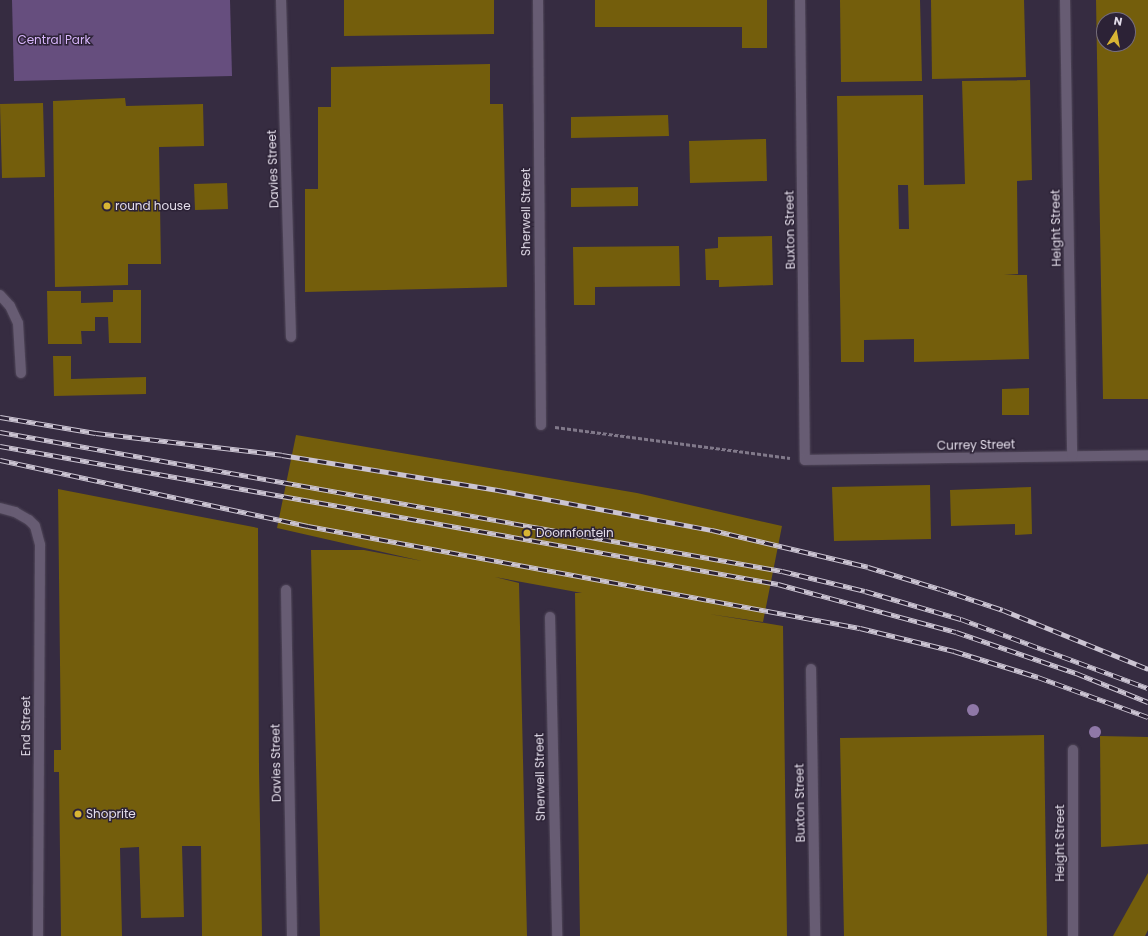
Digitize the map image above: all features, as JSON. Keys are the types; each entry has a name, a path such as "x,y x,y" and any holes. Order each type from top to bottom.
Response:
{"street":[{"name":"Davies Street","path":"280,0 291,337"},
{"name":"Sherwell Street","path":"538,0 541,425"},
{"name":"Buxton Street","path":"800,0 805,460"},
{"name":"Height Street","path":"1065,0 1072,456"},
{"path":"0,295 10,306 18,323 21,373"},
{"name":"Currey Street","path":"805,460 1148,455"},
{"name":"End Street","path":"0,508 15,512 36,526 40,545 38,936"},
{"name":"Davies Street","path":"286,590 292,936"},
{"name":"Sherwell Street","path":"550,617 557,936"},
{"name":"Buxton Street","path":"811,669 815,936"},
{"name":"Height Street","path":"1073,750 1073,936"}],"path":[{"path":"541,425 805,460"}],"green space":[{"name":"Central Park","path":"12,0 230,0 232,76 14,81"}],"building":[{"path":"344,0 494,0 494,34 344,36"},
{"path":"595,0 767,0 767,48 742,48 742,27 595,27"},
{"path":"840,0 920,0 922,81 841,82"},
{"path":"931,0 1024,0 1026,77 932,79"},
{"path":"1096,0 1148,0 1148,399 1103,399 1097,52 1136,52 1136,12 1096,12"},
{"path":"490,64 490,104 503,104 507,287 305,292 305,189 318,189 318,107 331,107 331,67"},
{"path":"1030,80 1032,180 1017,181 1018,274 1004,275 1027,275 1029,359 914,362 914,339 864,340 864,362 841,362 837,96 923,95 924,185 965,184 962,81","holes":["898,185 908,185 909,229 899,229"]},
{"name":"round house","path":"125,98 126,106 203,104 204,146 159,147 161,264 128,264 128,285 55,287 53,101"},
{"path":"43,103 45,177 2,178 0,104"},
{"path":"668,115 669,136 571,138 571,117"},
{"path":"766,139 767,181 690,183 689,141"},
{"path":"227,183 228,209 195,210 194,184"},
{"path":"638,187 638,206 571,207 571,188"},
{"path":"772,236 773,285 719,287 719,280 706,280 705,249 718,248 718,237"},
{"path":"679,246 680,286 595,287 595,305 574,305 573,247"},
{"path":"113,290 141,290 141,343 109,343 108,317 95,317 95,331 81,331 82,344 48,344 47,291 81,291 81,303 113,302"},
{"path":"53,356 71,356 71,379 146,377 146,394 54,396"},
{"path":"1029,388 1029,415 1002,415 1002,389"},
{"path":"296,435 637,493 782,526 763,622 709,614 783,626 787,936 580,936 575,593 582,593 495,577 519,583 527,936 320,936 311,550 364,550 422,561 277,528"},
{"path":"930,485 931,539 834,541 832,487"},
{"path":"1031,487 1032,534 1015,535 1015,524 951,526 950,490"},
{"path":"58,489 258,528 259,769 262,936 202,936 201,846 182,846 184,917 141,918 139,847 120,848 122,936 61,936 59,772 54,772 54,750 61,750"},
{"path":"1044,735 1047,936 844,936 840,738"},
{"path":"1100,736 1148,737 1148,844 1101,847"},
{"path":"1148,873 1148,930 1145,936 1113,936"}],"railway":[{"path":"0,417 96,433 282,455 498,490 712,530 868,567 940,589 1003,610 1148,669"},
{"path":"0,432 782,571 865,591 961,619 1148,688"},
{"path":"0,446 778,584 956,632 1076,673 1148,702"},
{"path":"0,460 308,526 860,628 954,651 1038,677 1148,717"}],"place":[{"name":"round house","path":"107,206"},
{"name":"Doornfontein","path":"527,533"},
{"name":"Shoprite","path":"78,814"}]}
